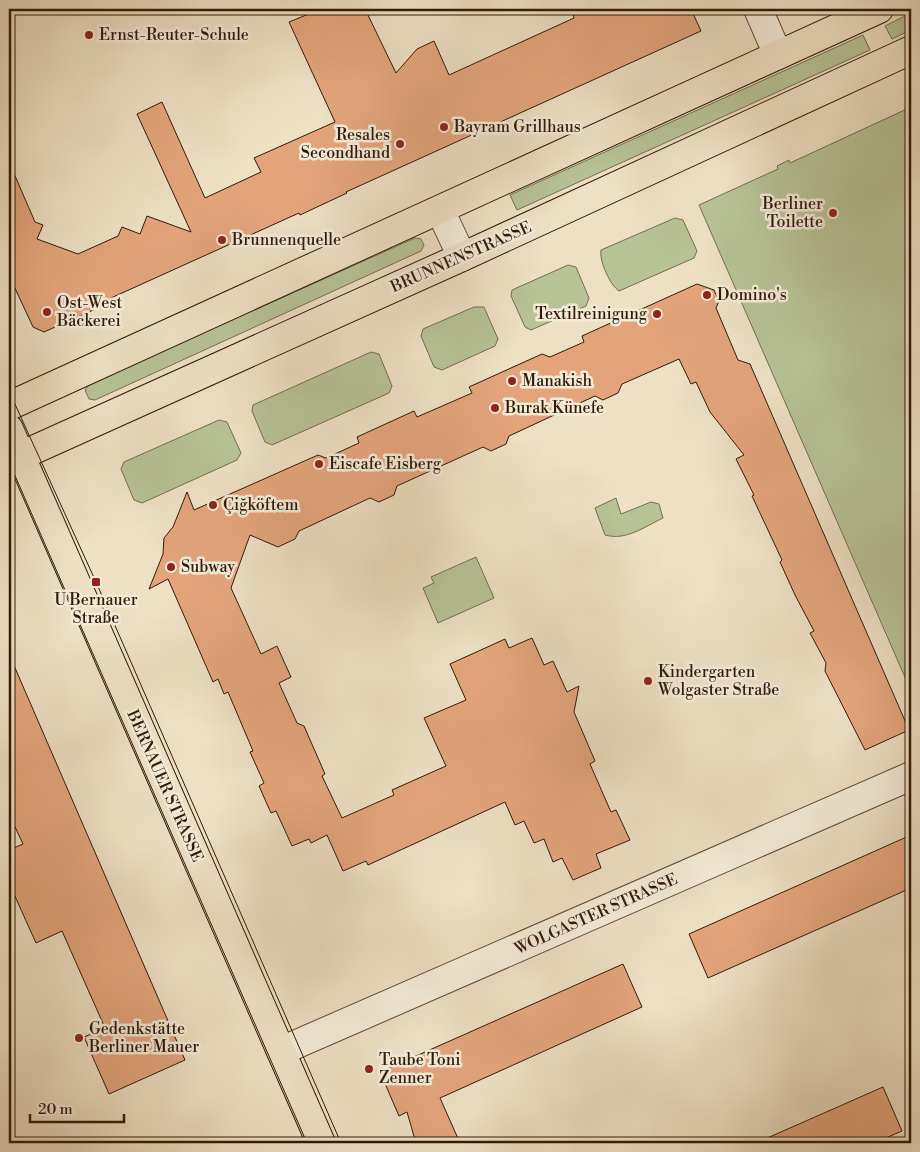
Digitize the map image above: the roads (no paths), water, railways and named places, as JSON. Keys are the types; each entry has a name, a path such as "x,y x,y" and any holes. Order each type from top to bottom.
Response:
{"main road":[{"path":"9,406 878,9"},
{"name":"BRUNNENSTRASSE","path":"15,458 462,257 911,50"},
{"name":"BERNAUER STRASSE","path":"9,429 15,458 322,1143"}],"street":[{"path":"758,9 778,55"},
{"path":"440,210 462,257"},
{"name":"WOLGASTER STRASSE","path":"281,1051 911,776"}],"tram line":[{"path":"9,391 96,582 341,1143"},
{"path":"9,462 307,1143"}],"place":[{"name":"Ernst-Reuter-Schule","path":"89,35"},
{"name":"Bayram Grillhaus","path":"444,127"},
{"name":"Resales Secondhand","path":"400,144"},
{"name":"Berliner Toilette","path":"833,213"},
{"name":"Brunnenquelle","path":"222,240"},
{"name":"Domino's","path":"707,295"},
{"name":"Ost-West Bäckerei","path":"47,312"},
{"name":"Textilreinigung","path":"657,314"},
{"name":"Manakish","path":"512,381"},
{"name":"Burak Künefe","path":"495,408"},
{"name":"Eiscafe Eisberg","path":"319,464"},
{"name":"Çiğköftem","path":"213,505"},
{"name":"Subway","path":"171,567"},
{"name":"U Bernauer Straße","path":"96,582"},
{"name":"Kindergarten Wolgaster Straße","path":"648,681"},
{"name":"Gedenkstätte Berliner Mauer","path":"79,1038"},
{"name":"Taube Toni Zenner","path":"369,1069"}]}
